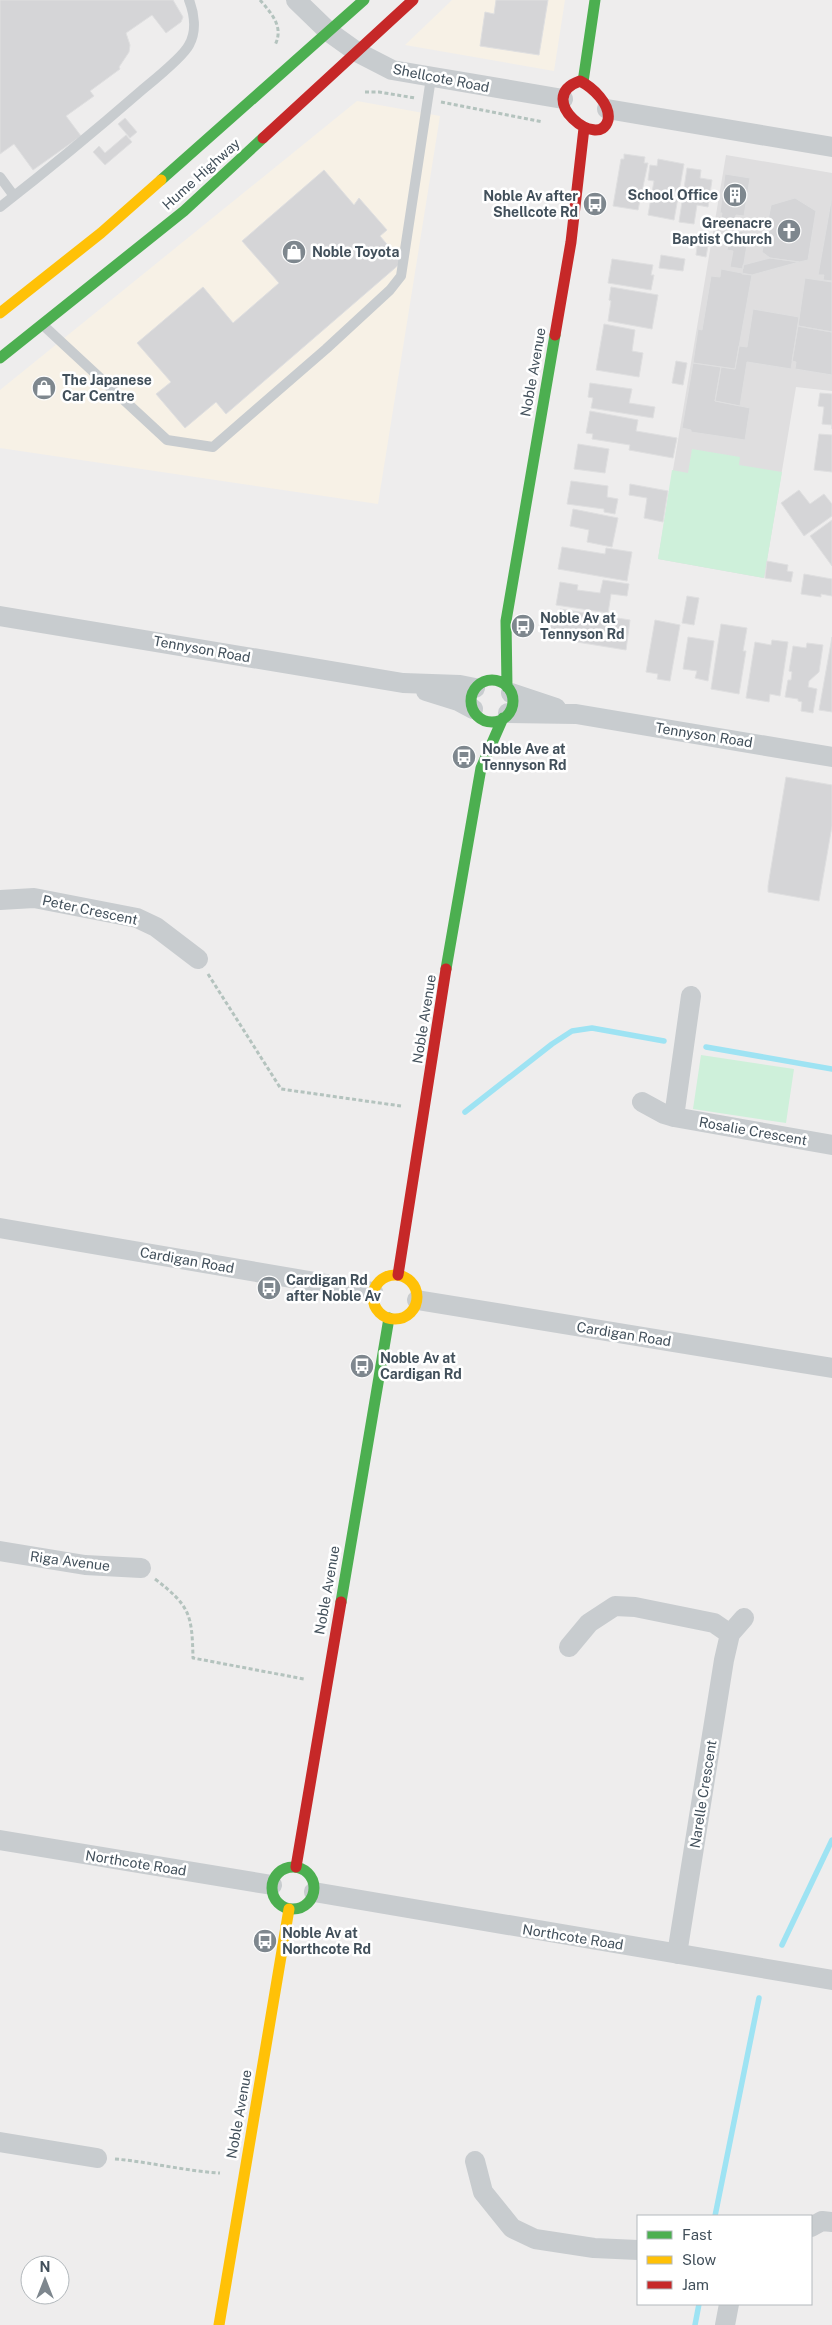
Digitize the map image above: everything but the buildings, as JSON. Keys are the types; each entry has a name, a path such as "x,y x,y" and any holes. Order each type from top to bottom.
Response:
{"main road":[{"name":"Hume Highway","path":"0,314 101,233 364,0"},
{"name":"Hume Highway","path":"0,358 184,211 413,0"},
{"path":"583,82 595,0"},
{"path":"572,82 583,82 594,90 607,109 608,116 605,124 598,130 584,128 568,111 563,99 566,87 572,82"},
{"name":"Noble Avenue","path":"509,690 506,621 571,242 584,128"},
{"name":"Noble Avenue","path":"493,652 506,621"},
{"path":"478,730 472,695 487,668"},
{"path":"475,712 489,721 506,716 513,700 509,690 494,680 478,686"},
{"name":"Noble Avenue","path":"481,768 506,716"},
{"name":"Noble Avenue","path":"398,1275 452,932 481,768 479,745"},
{"path":"398,1275 413,1284 417,1300 414,1308 406,1316 397,1319 389,1318 380,1314 376,1308 373,1298 374,1292 383,1279 398,1275"},
{"name":"Noble Avenue","path":"296,1867 389,1318"},
{"path":"296,1867 308,1873 312,1879 314,1892 308,1904 295,1909 288,1909 278,1902 272,1891 272,1884 278,1873 284,1869 296,1867"},
{"name":"Noble Avenue","path":"219,2325 288,1909"}],"street":[{"name":"Shellcote Road","path":"296,0 329,32 357,52 392,70 563,99"},
{"path":"607,109 832,147"},
{"name":"Tennyson Road","path":"0,616 403,683 478,686"},
{"name":"Tennyson Road","path":"403,683 458,701 475,712"},
{"name":"Tennyson Road","path":"509,690 576,714 832,757"},
{"name":"Tennyson Road","path":"506,716 576,714"},
{"name":"Peter Crescent","path":"0,900 34,898 136,918 156,927 198,959"},
{"path":"674,1117 691,996"},
{"name":"Rosalie Crescent","path":"642,1102 664,1114 674,1117 832,1145"},
{"name":"Cardigan Road","path":"0,1228 374,1292"},
{"name":"Cardigan Road","path":"417,1300 832,1368"},
{"name":"Riga Avenue","path":"0,1552 85,1565 141,1568"},
{"path":"569,1647 589,1623 615,1606 635,1607 714,1623 730,1634 744,1618"},
{"name":"Narelle Crescent","path":"677,1954 730,1634"},
{"name":"Northcote Road","path":"0,1840 272,1884"},
{"name":"Northcote Road","path":"314,1892 832,1980"},
{"path":"0,2142 97,2158"},
{"path":"475,2161 483,2192 512,2228 535,2239 563,2244 637,2250"},
{"path":"812,2226 822,2221 832,2222"},
{"path":"725,2325 729,2305"}],"lane":[{"path":"0,207 60,161 157,77 189,46 194,24 193,10 189,0"},
{"path":"43,325 166,440 213,446 326,349 390,290 401,276 431,78"},
{"path":"0,177 14,196"}],"path":[{"path":"260,0 276,22 280,32 275,45"},
{"path":"365,92 378,92 428,100 543,122"},
{"path":"198,959 281,1089 401,1106"},
{"path":"141,1568 179,1598 192,1624 192,1658 304,1679"},
{"path":"97,2158 146,2162 196,2172 220,2174"}],"shaded area":[{"path":"452,0 565,0 554,71 405,45"},
{"path":"357,101 440,116 378,504 0,448 0,390"},
{"path":"726,155 832,173 832,391 796,387 764,578 658,559"}],"green space":[{"path":"692,449 740,457 739,465 782,472 764,578 658,559 672,470 688,473"},
{"path":"701,1055 794,1069 786,1123 693,1109"}],"waterway":[{"path":"465,1112 552,1044 572,1031 592,1028 664,1041"},
{"path":"706,1047 832,1069"},
{"path":"782,1945 832,1840"},
{"path":"715,2215 759,1998"},
{"path":"695,2325 699,2305"}],"traffic: fast":[{"path":"161,180 364,0"},
{"path":"583,82 595,0"},
{"path":"0,358 184,211 263,138"},
{"path":"507,687 506,621 555,335"},
{"path":"492,680 507,686 513,701 507,716 492,722 477,716 471,701 477,686 492,680"},
{"path":"446,969 481,768 503,718"},
{"path":"341,1602 389,1318"},
{"path":"293,1867 308,1873 314,1888 308,1903 293,1909 278,1903 272,1888 278,1873 293,1867"}],"traffic: slow":[{"path":"0,313 101,233 161,180"},
{"path":"395,1275 407,1279 413,1285 417,1297 413,1309 407,1315 395,1319 383,1315 377,1309 373,1297 377,1285 383,1279 395,1275"},
{"path":"219,2325 289,1909"}],"traffic: jam":[{"path":"263,138 413,0"},
{"path":"580,81 590,87 607,108 608,120 603,128 594,130 583,126 573,119 566,109 563,99 567,89 580,81"},
{"path":"555,335 571,242 584,128"},
{"path":"398,1275 446,969"},
{"path":"296,1867 341,1602"}],"place":[{"name":"School Office","path":"735,195"},
{"name":"Noble Av after Shellcote Rd","path":"595,204"},
{"name":"Greenacre Baptist Church","path":"789,231"},
{"name":"Noble Toyota","path":"294,252"},
{"name":"The Japanese Car Centre","path":"44,388"},
{"name":"Noble Av at Tennyson Rd","path":"523,626"},
{"name":"Noble Ave at Tennyson Rd","path":"464,757"},
{"name":"Cardigan Rd after Noble Av","path":"269,1288"},
{"name":"Noble Av at Cardigan Rd","path":"362,1366"},
{"name":"Noble Av at Northcote Rd","path":"265,1941"}]}
